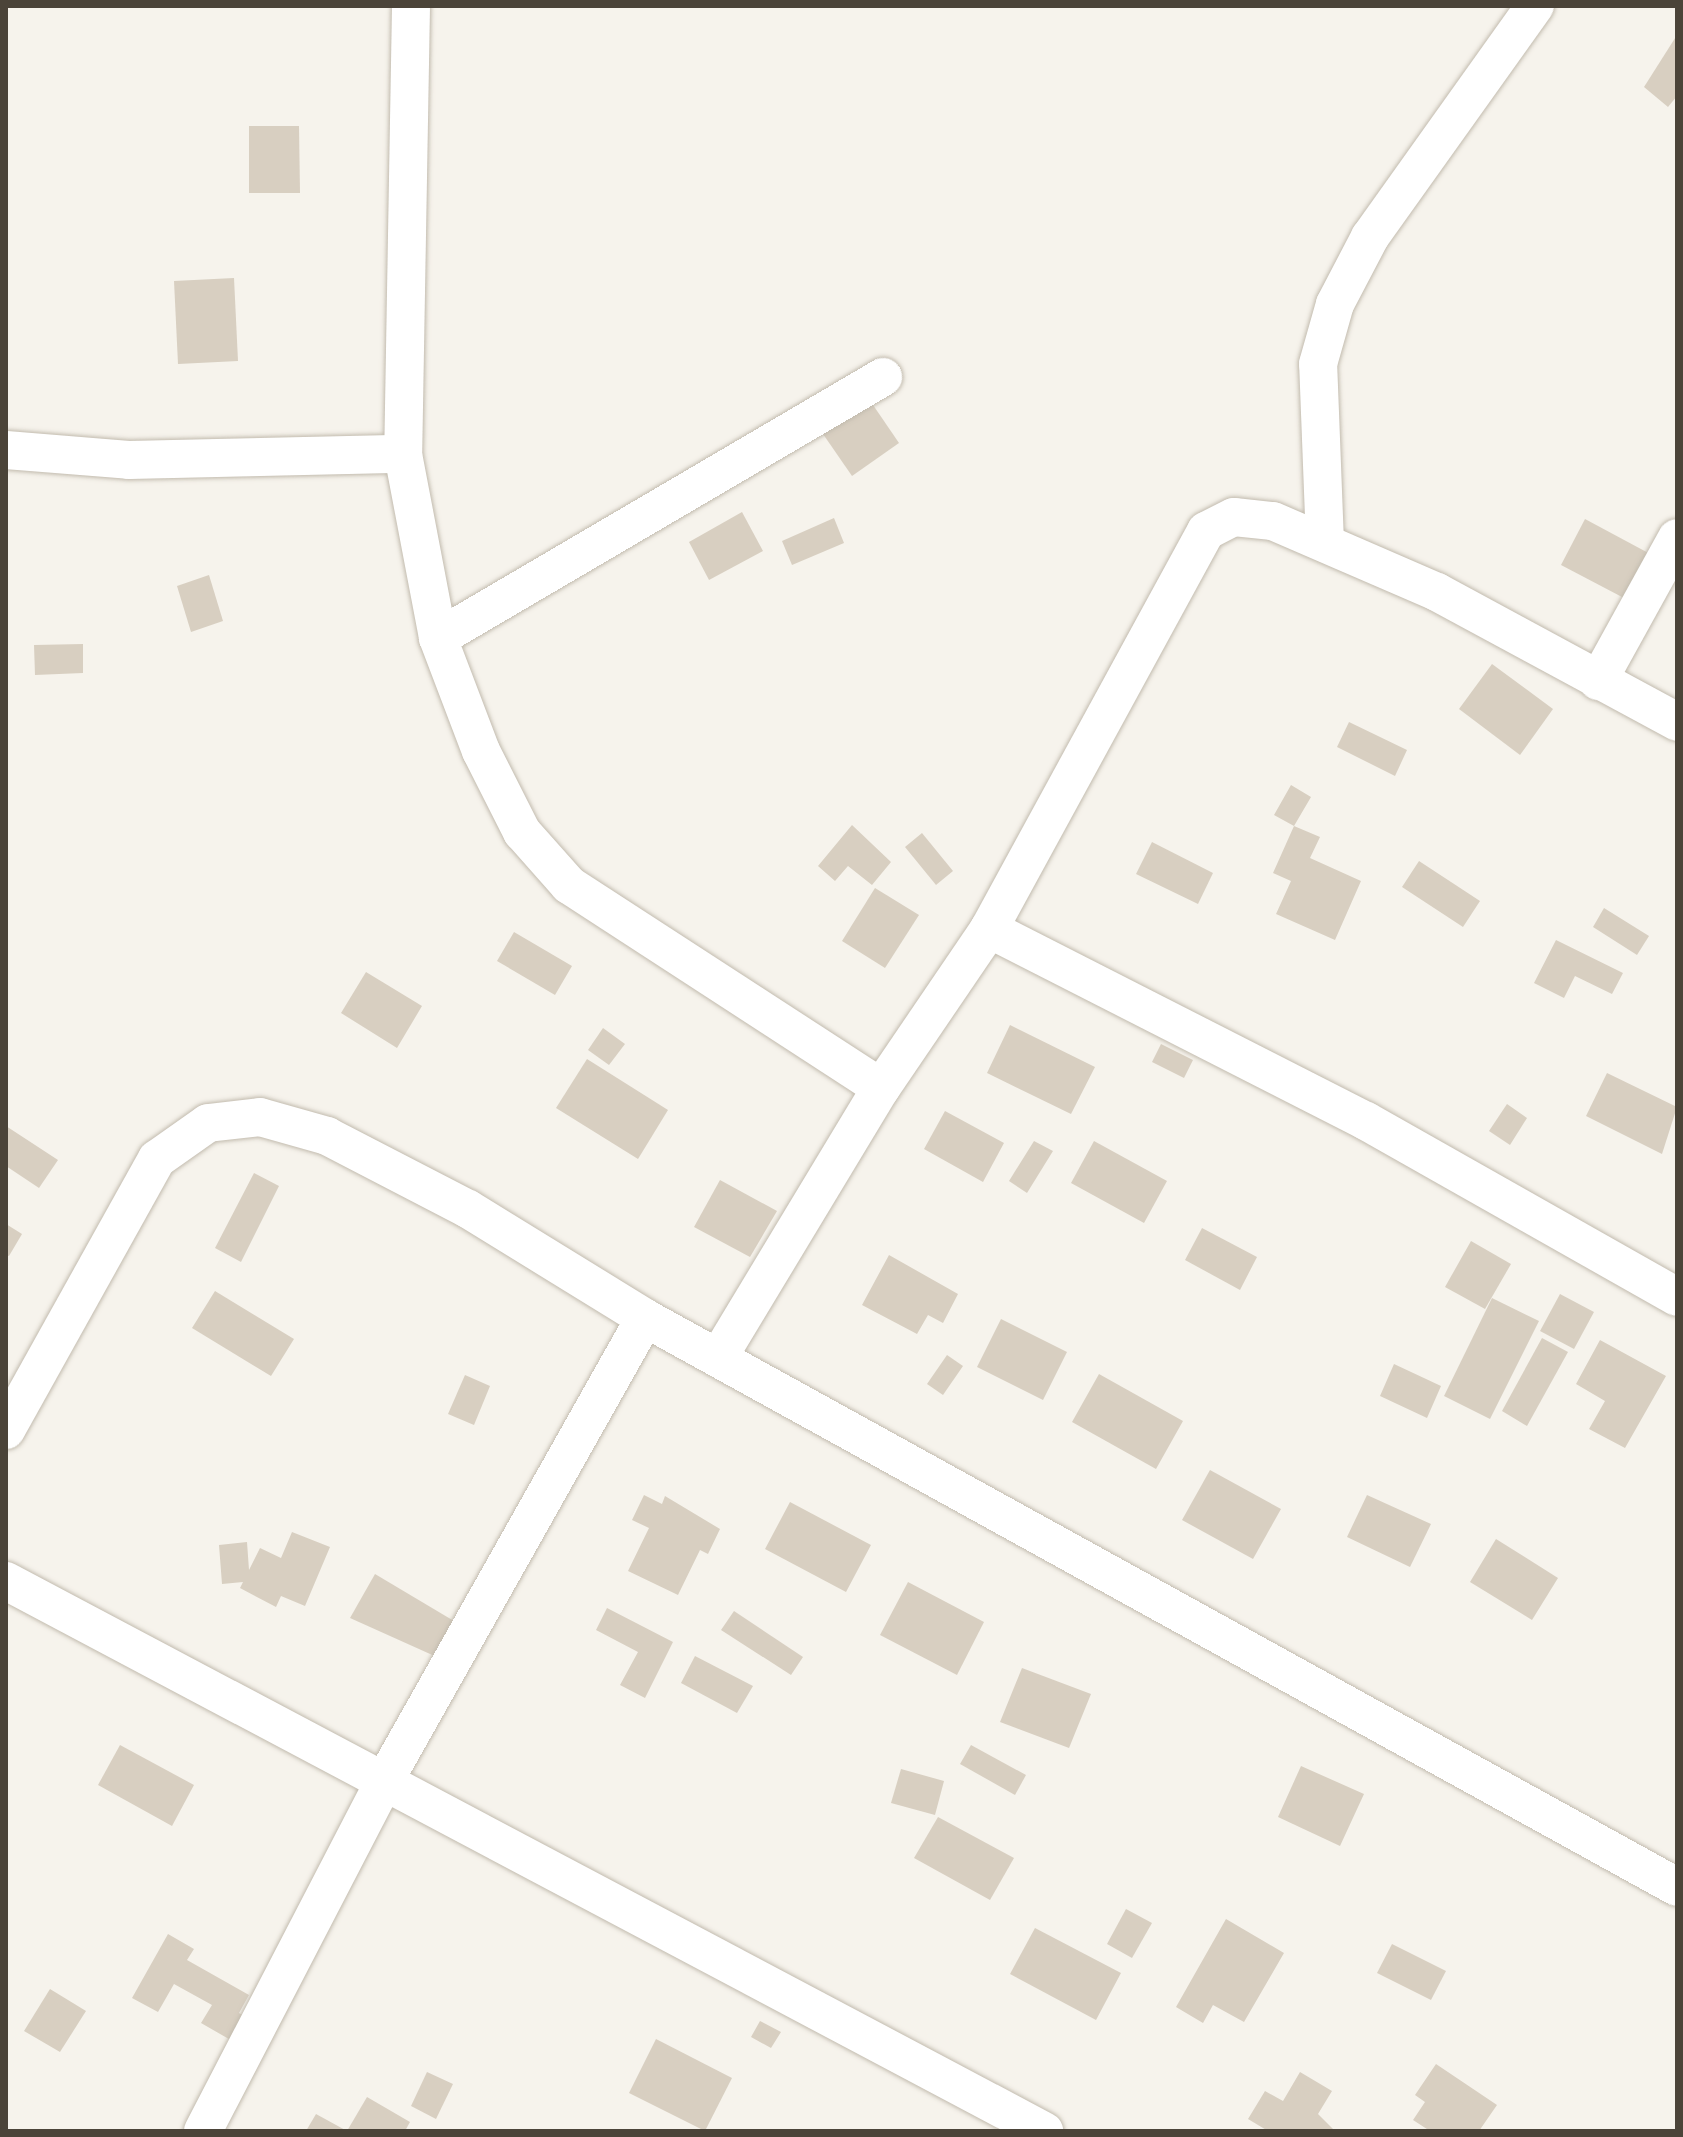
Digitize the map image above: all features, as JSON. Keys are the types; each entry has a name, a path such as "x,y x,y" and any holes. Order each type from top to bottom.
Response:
{"street":[{"path":"411,6 403,454 438,638 481,751 522,832 569,885 881,1088"},
{"path":"1325,543 1318,364 1335,304 1370,237 1535,6"},
{"path":"438,638 883,377"},
{"path":"6,450 129,460 403,454"},
{"path":"718,1358 881,1088 989,929 1206,531 1247,519 1325,543 1437,592 1677,722"},
{"path":"1598,681 1677,538"},
{"path":"989,929 1366,1121 1677,1297"},
{"path":"6,1430 157,1159 208,1123 260,1117 327,1136 468,1209 645,1318 1677,1887"},
{"path":"203,2131 386,1778 645,1318"},
{"path":"6,1581 386,1778 1044,2131"}],"building":[{"path":"1677,35 1677,96 1668,107 1644,87"},
{"path":"249,126 299,126 300,193 249,193"},
{"path":"234,278 238,361 178,364 174,281"},
{"path":"871,402 899,443 852,476 823,434"},
{"path":"742,512 763,551 709,580 689,542"},
{"path":"834,518 844,543 792,565 782,541"},
{"path":"1585,519 1667,563 1643,608 1561,565"},
{"path":"209,575 223,621 191,632 177,586"},
{"path":"83,644 83,673 35,675 34,645"},
{"path":"1492,664 1553,709 1520,755 1459,709"},
{"path":"1349,722 1407,750 1395,776 1337,747"},
{"path":"1291,785 1311,797 1294,826 1274,815"},
{"path":"852,825 891,862 872,885 848,866 835,881 818,866"},
{"path":"1294,826 1320,837 1310,858 1361,881 1335,940 1276,914 1291,881 1273,873"},
{"path":"922,833 953,871 936,885 905,847"},
{"path":"1152,842 1213,873 1198,904 1136,874"},
{"path":"1419,861 1480,901 1463,927 1402,887"},
{"path":"875,888 919,915 885,968 842,941"},
{"path":"1604,908 1649,936 1637,955 1593,927"},
{"path":"514,932 572,966 555,995 497,961"},
{"path":"1556,940 1623,973 1612,994 1575,976 1564,998 1534,983"},
{"path":"366,972 422,1006 397,1048 341,1013"},
{"path":"1010,1025 1095,1067 1071,1114 987,1073"},
{"path":"603,1028 625,1044 609,1065 588,1050"},
{"path":"1161,1044 1193,1060 1184,1078 1152,1062"},
{"path":"587,1059 668,1110 638,1159 556,1108"},
{"path":"1607,1073 1677,1107 1662,1154 1586,1116"},
{"path":"1507,1104 1527,1118 1510,1145 1489,1131"},
{"path":"945,1111 1004,1143 983,1182 924,1149"},
{"path":"6,1126 58,1160 39,1188 6,1166"},
{"path":"1034,1141 1053,1151 1027,1193 1009,1181"},
{"path":"1094,1141 1167,1181 1144,1223 1071,1183"},
{"path":"254,1173 279,1186 241,1262 215,1248"},
{"path":"720,1180 777,1211 750,1257 694,1227"},
{"path":"6,1224 22,1234 9,1256 6,1255"},
{"path":"1202,1228 1257,1257 1240,1290 1185,1260"},
{"path":"1471,1241 1511,1264 1485,1309 1445,1287"},
{"path":"889,1255 958,1294 943,1323 928,1315 917,1334 862,1305"},
{"path":"215,1291 294,1339 271,1376 192,1328"},
{"path":"1560,1294 1594,1312 1574,1349 1540,1331"},
{"path":"1492,1298 1539,1321 1490,1419 1444,1396"},
{"path":"1001,1319 1067,1352 1043,1400 977,1367"},
{"path":"1542,1338 1568,1352 1527,1426 1502,1411"},
{"path":"1600,1340 1666,1376 1625,1448 1589,1429 1605,1401 1576,1384"},
{"path":"947,1355 963,1366 943,1395 927,1384"},
{"path":"1394,1364 1441,1386 1427,1418 1380,1396"},
{"path":"1099,1374 1183,1421 1156,1469 1072,1422"},
{"path":"465,1375 490,1386 474,1425 448,1414"},
{"path":"1210,1470 1281,1509 1253,1559 1182,1520"},
{"path":"644,1495 662,1504 665,1496 720,1529 708,1554 700,1550 678,1595 628,1571 649,1528 632,1520"},
{"path":"1367,1495 1431,1524 1410,1567 1347,1537"},
{"path":"790,1502 871,1545 846,1592 765,1549"},
{"path":"292,1532 330,1547 305,1606 281,1596 276,1607 240,1588 243,1582 222,1584 219,1545 247,1542 249,1570 260,1548 281,1558"},
{"path":"1496,1539 1558,1578 1532,1620 1470,1582"},
{"path":"375,1574 459,1624 439,1658 350,1618"},
{"path":"908,1582 984,1622 957,1675 880,1635"},
{"path":"607,1608 673,1642 645,1698 620,1685 638,1652 596,1630"},
{"path":"734,1611 803,1657 791,1675 721,1630"},
{"path":"695,1656 753,1686 737,1713 681,1683"},
{"path":"1022,1668 1091,1694 1069,1748 1000,1722"},
{"path":"120,1745 194,1785 172,1826 98,1785"},
{"path":"971,1745 1026,1775 1015,1795 960,1764"},
{"path":"1301,1766 1364,1794 1340,1846 1278,1817"},
{"path":"901,1769 944,1781 935,1815 891,1803"},
{"path":"938,1817 1014,1858 990,1900 914,1858"},
{"path":"1126,1909 1152,1923 1132,1958 1107,1944"},
{"path":"1226,1919 1284,1953 1244,2022 1213,2005 1203,2023 1176,2007"},
{"path":"1035,1928 1121,1973 1096,2020 1010,1974"},
{"path":"168,1934 194,1949 187,1960 249,1995 239,2013 261,2026 248,2050 201,2023 212,2005 174,1984 158,2012 132,1998"},
{"path":"1392,1944 1446,1971 1431,2000 1377,1973"},
{"path":"50,1989 86,2011 60,2052 24,2031"},
{"path":"760,2021 781,2032 771,2048 751,2037"},
{"path":"656,2039 732,2078 705,2131 629,2093"},
{"path":"1436,2064 1497,2105 1479,2131 1430,2131 1413,2120 1425,2102 1415,2095"},
{"path":"427,2072 453,2084 436,2119 411,2106"},
{"path":"1300,2072 1332,2091 1318,2114 1335,2131 1268,2131 1248,2119 1265,2091 1283,2101"},
{"path":"367,2097 410,2122 405,2131 347,2131"},
{"path":"316,2114 347,2131 306,2131"}]}
